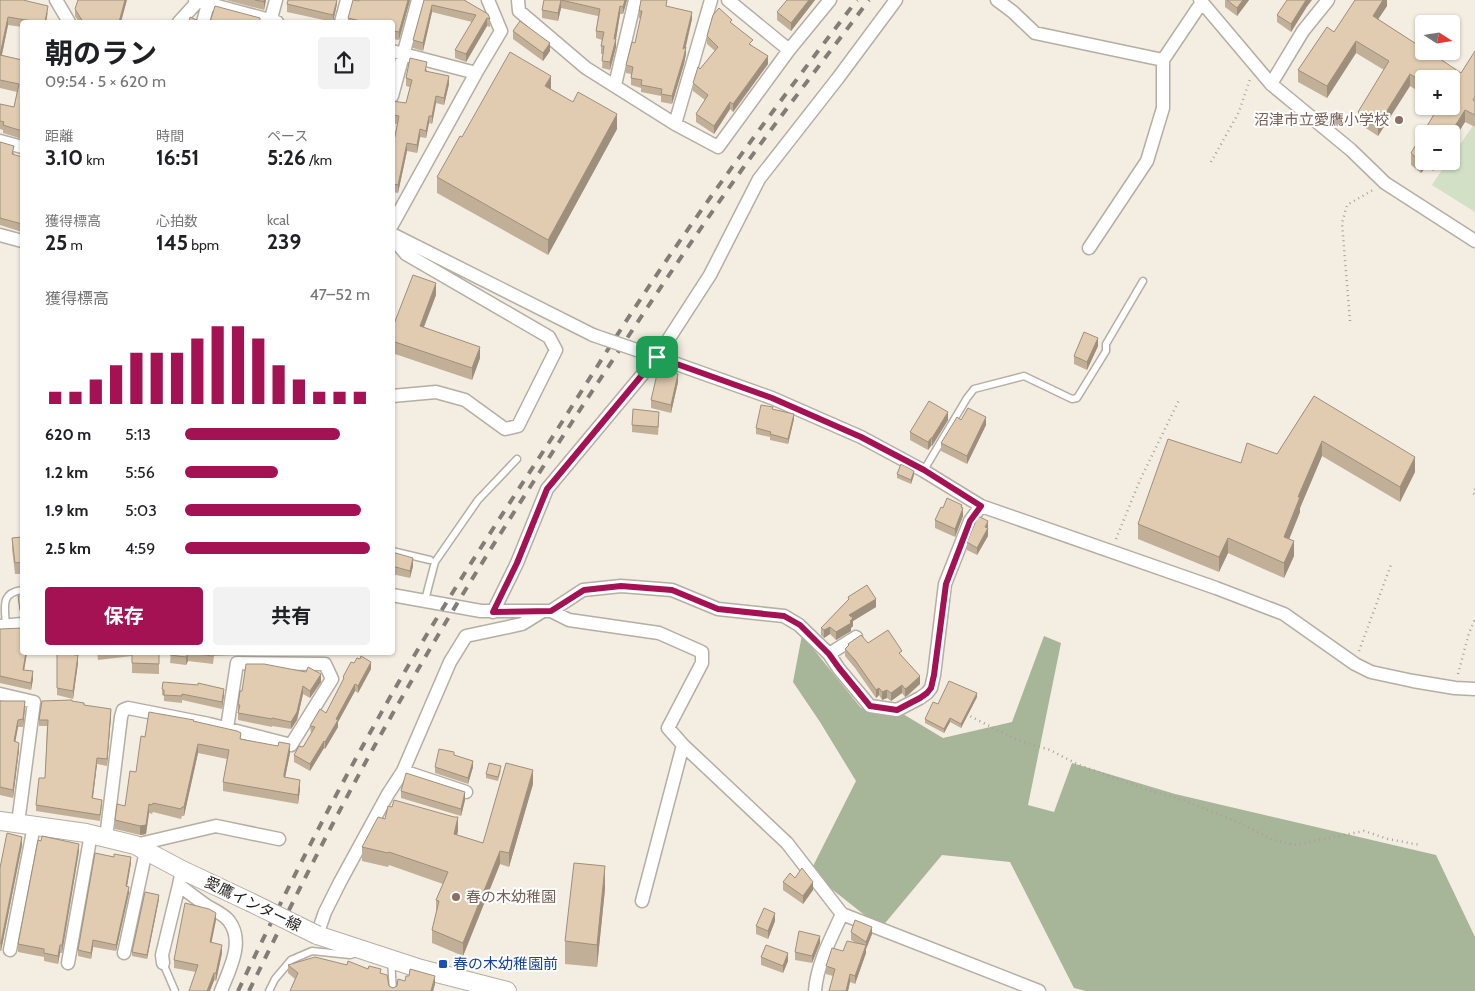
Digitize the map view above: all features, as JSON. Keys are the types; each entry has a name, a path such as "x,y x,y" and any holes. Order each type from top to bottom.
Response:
{"main road":[{"name":"愛鷹インター線","path":"0,821 99,836 141,848 180,877 250,902 317,935 421,969 507,991"}],"street":[{"path":"56,0 68,20"},
{"path":"273,20 276,0"},
{"path":"342,20 347,0"},
{"path":"395,74 398,53 418,0"},
{"path":"395,220 476,73 501,32 488,0"},
{"path":"518,0 519,11 586,68 676,124 718,147 790,50 830,0"},
{"path":"615,85 635,0"},
{"path":"676,124 711,0"},
{"path":"728,0 790,50"},
{"path":"493,612 517,563 547,489 657,357 710,275 759,179 896,0"},
{"path":"997,0 1035,33 1162,60"},
{"path":"1271,84 1304,31 1328,0"},
{"path":"200,1 266,20"},
{"path":"181,20 200,1"},
{"path":"200,1 203,20"},
{"path":"1089,248 1147,161 1163,108 1162,60 1201,1 1271,84 1351,150 1385,183 1475,241"},
{"path":"398,53 476,73"},
{"path":"0,141 20,146"},
{"path":"0,235 20,240"},
{"path":"395,237 593,335 772,398 861,437 924,470 981,506 1216,588 1284,614 1354,664 1371,672 1455,688 1475,689"},
{"path":"395,240 406,254 549,337 556,350 518,426 505,429 465,400 436,392 395,396"},
{"path":"317,935 325,912 388,803 450,662 466,636 522,624 584,590 621,586 672,590 718,609 784,616 800,625 829,654 870,706 897,710 920,698 931,688 946,584 970,521 981,506"},
{"path":"395,595 481,611 547,611 569,620 659,633 702,652 702,663 668,728 683,745 788,843 842,914 1039,991"},
{"path":"3,626 20,624"},
{"path":"829,654 856,637"},
{"path":"68,963 99,836 123,710 128,708 144,710 291,745 332,679 325,664 237,663 226,728"},
{"path":"0,694 34,702 26,825 10,950"},
{"path":"642,901 683,745"},
{"path":"403,771 466,792"},
{"path":"124,953 141,848 216,826 278,839"},
{"path":"163,964 162,956 180,877"},
{"path":"180,877 205,904 229,920 235,933 236,947 232,964 221,991"},
{"path":"815,991 826,949 842,914"}],"lane":[{"path":"924,470 974,389 1024,376 1072,399 1077,398 1106,351 1106,344 1143,281"},
{"path":"425,600 435,562 478,500 517,459"},
{"path":"395,552 430,560"},
{"path":"3,626 4,604 7,595 13,591 20,590"},
{"path":"268,991 275,979 291,960 312,951 350,955 365,951"},
{"path":"391,959 393,991"},
{"path":"163,964 175,991"}],"path":[{"path":"1211,162 1239,112 1254,66"},
{"path":"1350,321 1342,223 1347,205 1385,183"},
{"path":"1111,552 1140,480 1178,400"},
{"path":"1475,489 1473,493 1475,495"},
{"path":"1354,664 1392,562"},
{"path":"1455,688 1468,633 1475,619"},
{"path":"961,711 1015,739 1050,750 1079,765 1145,789 1186,801 1242,824 1273,840 1294,845 1364,832 1420,845"}],"green space":[{"path":"1475,123 1475,212 1432,185 1442,170 1460,170 1460,144"},
{"path":"802,635 861,708 903,714 943,738 1012,722 1044,636 1061,643 1028,805 1054,812 1072,763 1175,794 1436,855 1475,937 1475,991 1086,991 1074,988 1010,862 942,855 881,928 810,872 856,781 793,682"}],"building":[{"path":"0,0 23,0 48,6 45,20 26,20 8,17 0,55"},
{"path":"78,0 125,0 120,20 82,20 75,9"},
{"path":"288,0 337,0 333,15 287,4"},
{"path":"353,0 408,0 399,32 395,31 395,20 356,20 348,18"},
{"path":"424,0 464,0 488,14 490,19 487,18 466,54 455,50 476,15 432,5 423,43 413,40"},
{"path":"544,0 561,0 558,13 542,10"},
{"path":"561,0 625,0 623,7 620,6 614,39 616,39 610,62 602,61 604,46 601,46 604,32 596,31 600,9"},
{"path":"641,0 667,0 666,6 692,12 683,49 686,47 684,56 672,96 661,94 662,89 641,85 642,80 631,78 633,67 626,65 632,42 635,43 642,11 639,11"},
{"path":"787,0 809,0 791,23 777,12"},
{"path":"1227,0 1243,0 1237,8"},
{"path":"1287,0 1306,0 1291,24 1277,15"},
{"path":"1355,0 1383,0 1373,16 1415,43 1415,60 1442,60 1456,70 1415,70 1415,77 1410,74 1378,125 1358,112 1389,61 1356,41 1327,86 1298,70 1327,27 1334,32"},
{"path":"215,6 260,18 260,20 211,20"},
{"path":"719,8 732,20 730,22 753,40 749,44 768,56 733,104 730,102 714,126 696,114 708,95 693,83 698,67 700,69 718,47 707,36 713,15"},
{"path":"520,21 550,43 543,53 513,31"},
{"path":"1475,51 1475,96 1473,100 1475,101 1475,115 1465,110 1456,125 1428,125 1434,115 1460,115 1460,72"},
{"path":"510,52 551,76 545,86 573,102 578,92 617,114 548,240 437,177"},
{"path":"0,55 20,60 20,130 3,125 4,122 0,121 0,104 14,107 19,84 0,80"},
{"path":"410,58 427,62 425,71 449,76 444,98 436,96 432,116 429,116 426,131 420,129 417,145 407,143 398,185 395,184 395,136 399,116 395,115 395,101 406,103 412,80 406,78"},
{"path":"0,142 14,146 12,154 20,156 20,223 0,218"},
{"path":"1415,146 1415,157 1411,153"},
{"path":"413,275 436,283 420,326 480,347 472,368 395,342 395,321"},
{"path":"1084,332 1098,338 1087,362 1074,356"},
{"path":"658,370 678,374 671,405 651,400"},
{"path":"1314,396 1415,457 1400,487 1322,441 1298,497 1300,497 1284,537 1294,541 1284,563 1228,538 1219,557 1138,524 1168,439 1241,463 1247,443 1277,454"},
{"path":"929,401 948,412 928,442 910,432"},
{"path":"761,405 794,414 788,439 756,428"},
{"path":"968,408 986,417 967,456 941,443 957,417 961,420"},
{"path":"633,409 659,412 658,427 632,425"},
{"path":"901,464 914,471 911,480 897,474"},
{"path":"947,498 962,505 961,507 963,508 955,529 935,520"},
{"path":"978,516 988,521 985,527 988,528 977,548 967,542"},
{"path":"20,537 20,562 15,563 12,538"},
{"path":"395,553 413,558 410,571 395,567"},
{"path":"867,585 876,599 849,615 853,618 850,621 851,623 836,632 830,627 824,630 821,628 849,599 848,597"},
{"path":"20,628 20,655 26,655 23,670 33,671 31,683 0,676 0,629"},
{"path":"888,630 902,651 899,653 920,676 905,689 902,685 891,693 887,690 882,692 879,688 876,690 845,649 848,644 861,635 868,643"},
{"path":"57,655 78,655 73,691 57,688"},
{"path":"132,655 159,655 159,664 132,663"},
{"path":"170,655 187,655 186,657"},
{"path":"361,656 371,662 358,686 355,684 325,742 310,764 294,755 299,746 303,747 315,727 310,726 320,709 326,713 351,662 354,663"},
{"path":"246,664 264,664 306,672 308,667 321,674 310,691 303,686 297,712 291,722 238,713 240,691 242,691"},
{"path":"949,681 977,693 961,724 950,718 944,729 925,719 933,702 938,704"},
{"path":"163,682 198,685 198,683 224,689 222,702 182,694 182,696 164,695 164,690 162,689"},
{"path":"72,700 84,703 84,705 111,709 107,759 97,758 92,798 102,800 100,815 36,805 39,778 45,778 48,720 39,720 42,701"},
{"path":"0,701 25,701 23,719 18,720 14,741 19,743 13,790 0,787"},
{"path":"149,712 194,720 237,731 241,733 240,739 278,746 279,742 290,744 284,777 300,780 298,795 223,782 229,750 198,744 184,807 181,809 153,803 152,805 149,804 146,825 140,826 115,820 117,804 125,806 130,771 136,772 141,736 145,737"},
{"path":"439,749 454,752 454,755 473,761 468,778 435,767"},
{"path":"489,763 501,766 498,777 486,774"},
{"path":"506,763 533,770 509,853 500,851 463,943 432,930 439,901 436,900 448,872 389,852 362,847 378,817 385,819 388,806 392,807 394,800 458,817 454,834 483,843"},
{"path":"406,773 465,792 461,809 401,791"},
{"path":"7,833 22,837 0,943 0,868"},
{"path":"42,836 79,844 62,945 60,945 58,956 44,953 44,949 18,944 38,840 41,841"},
{"path":"95,853 114,857 114,854 131,857 126,886 129,887 116,945 93,940 91,953 78,950"},
{"path":"574,863 605,866 597,945 565,941"},
{"path":"802,868 813,882 803,896 783,882 790,873 795,878"},
{"path":"145,892 159,895 147,955 132,952"},
{"path":"185,903 209,909 216,913 210,942 222,945 216,973 214,973 207,991 189,991 198,965 174,960"},
{"path":"764,908 775,913 768,931 756,926"},
{"path":"855,920 872,927 866,942 851,932"},
{"path":"799,931 820,936 812,956 795,952"},
{"path":"847,941 866,945 855,976 850,974 846,991 829,991 835,969 826,966 832,948 843,951"},
{"path":"766,945 788,953 783,966 761,957"},
{"path":"315,957 347,965 348,961 368,969 369,966 381,969 380,973 387,975 389,986 393,988 397,986 398,979 405,981 406,976 409,976 410,969 435,976 431,991 290,991 298,973 288,965"}],"railway":[{"path":"238,991 304,856 339,790 395,688 459,582 666,261 760,129 857,0"},
{"path":"249,991 305,878 383,730 493,545 671,271 737,177 869,0"}],"place":[{"name":"沼津市立愛鷹小学校","path":"1399,120"},
{"name":"春の木幼稚園","path":"456,897"},
{"name":"春の木幼稚園前","path":"443,964"}],"route":[{"path":"657,357 772,398 861,437 924,470 981,506 970,521 946,584 934,675 931,688 927,693 897,710 870,706 829,654 800,625 784,616 718,609 672,590 621,586 584,590 551,611 493,612 517,563 547,489 657,357"}]}
